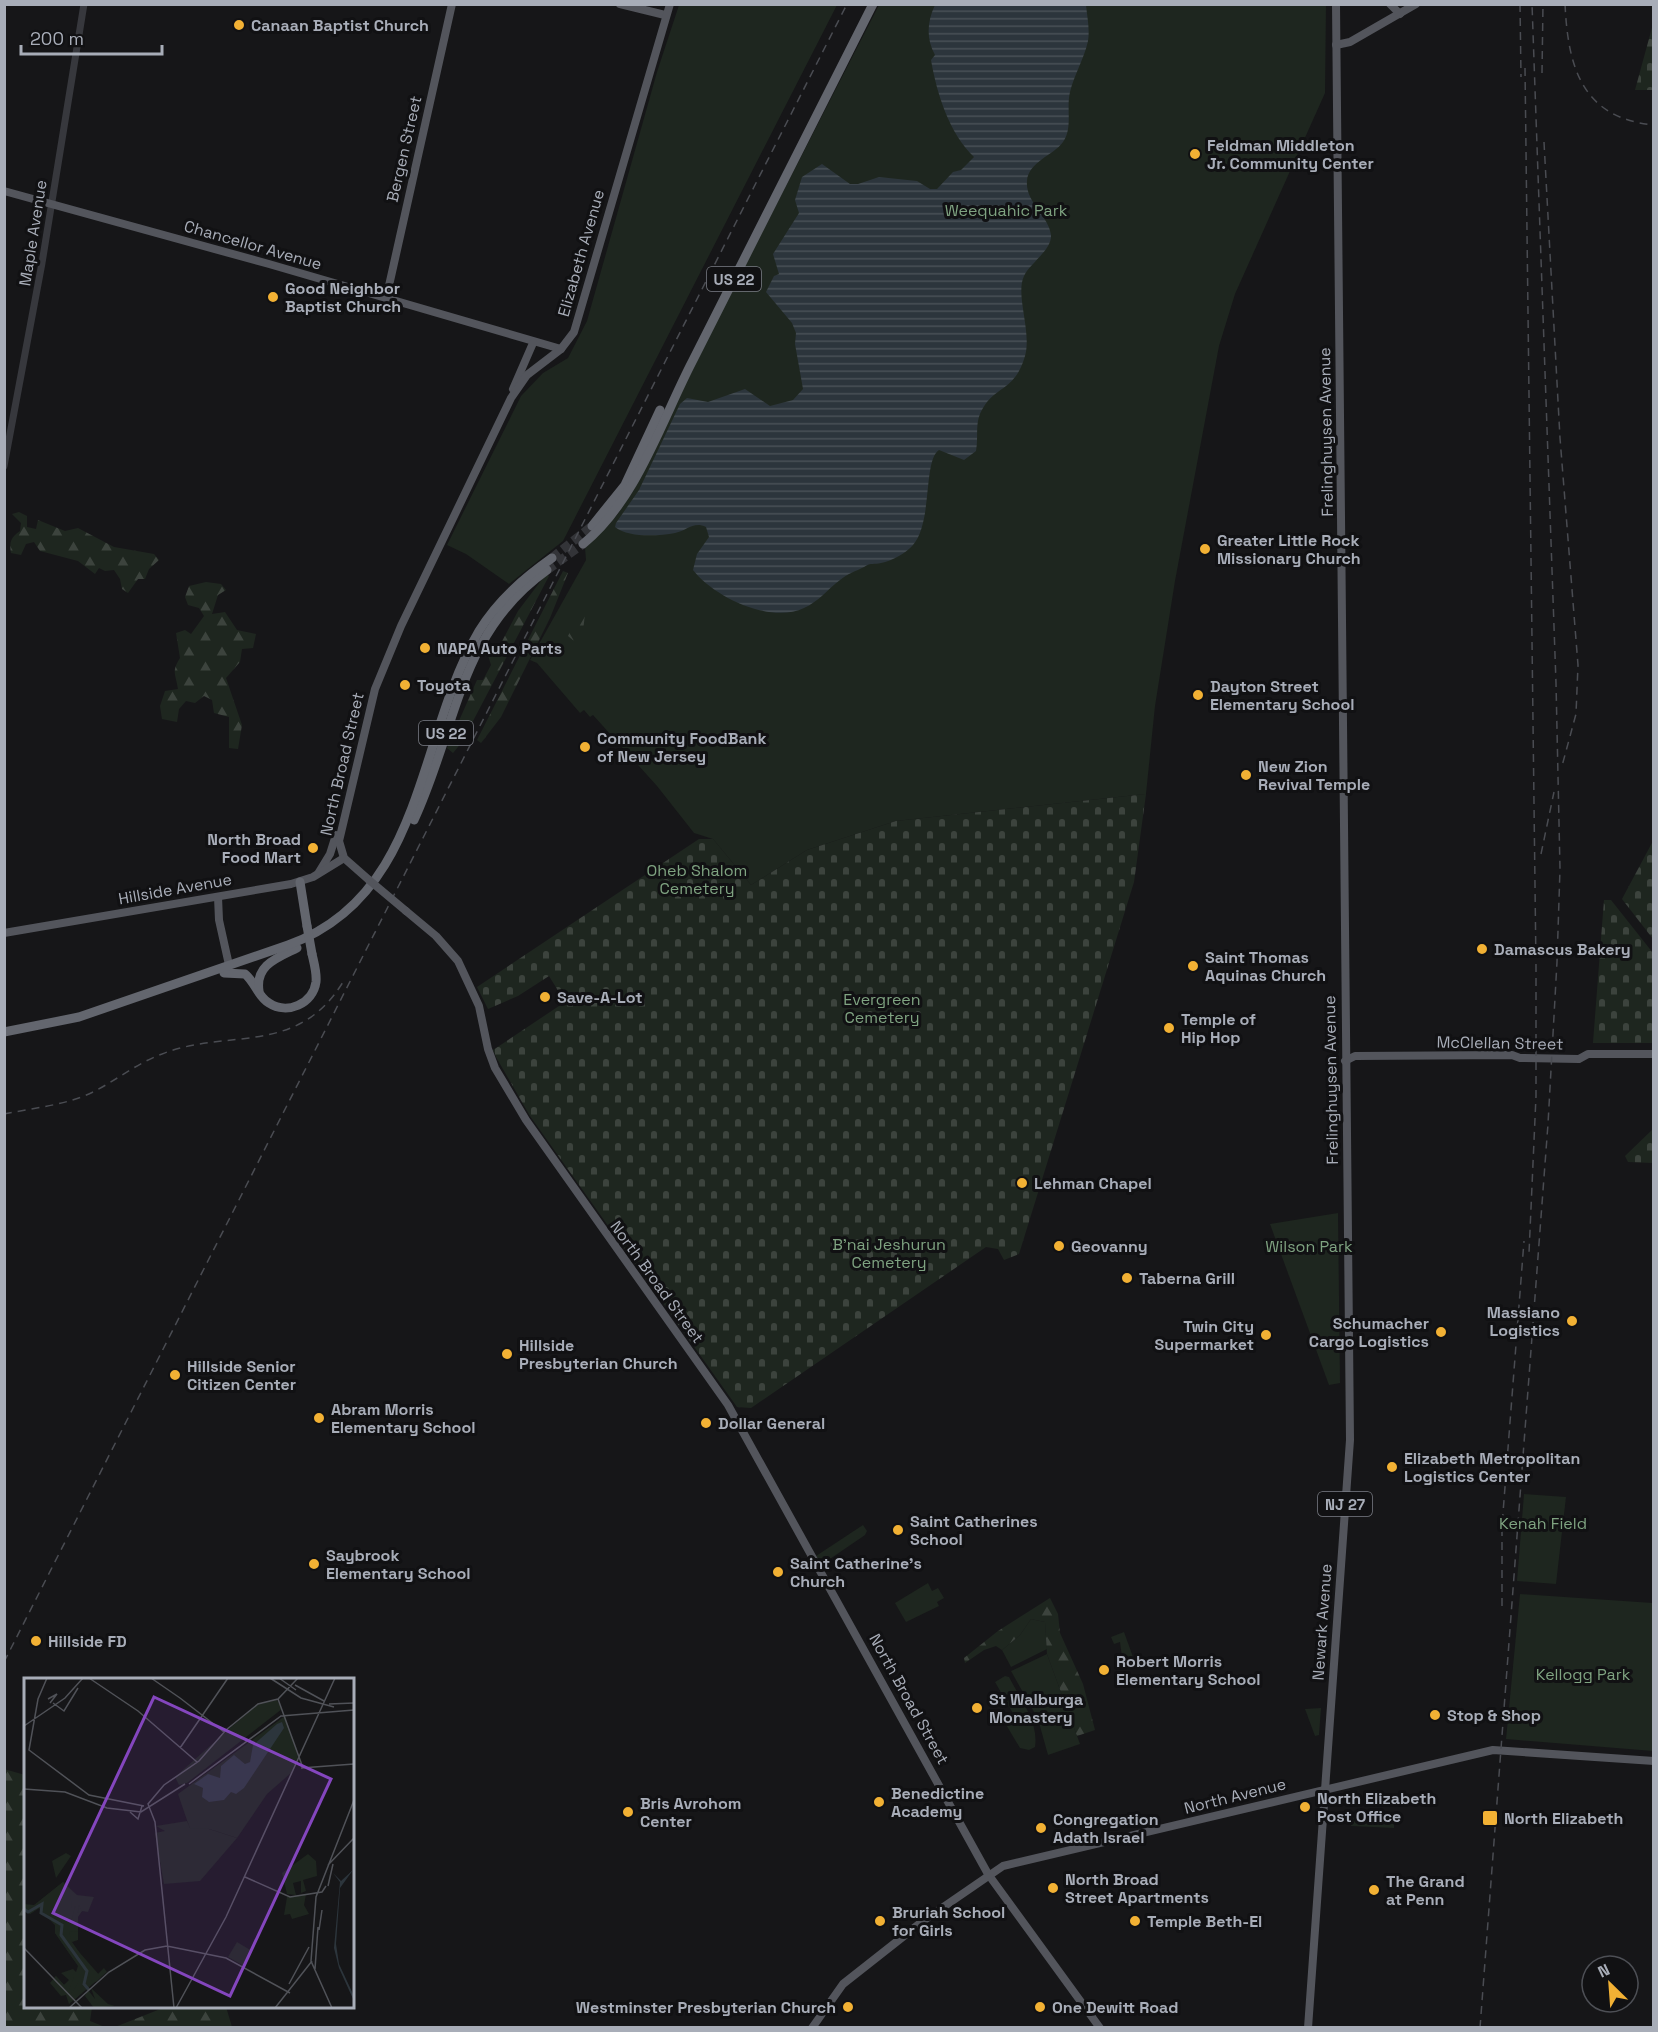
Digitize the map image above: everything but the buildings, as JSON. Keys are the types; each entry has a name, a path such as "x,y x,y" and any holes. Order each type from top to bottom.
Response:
{"highway":[{"name":"US 22","path":"592,526 610,507 629,477 867,4"},
{"name":"US 22","path":"582,544 612,515 635,480 671,403 873,4"},
{"name":"US 22","path":"4,1039 70,1026 226,969 320,931 347,911 369,888 385,864 409,817 475,639 489,617 512,590 552,558"},
{"name":"US 22","path":"4,1032 79,1017 297,948 327,934 347,919 365,902 385,876 422,800 478,647 507,604 547,570"},
{"path":"226,969 245,974 267,1002 279,1008 294,1007 303,1003 311,994 316,983 300,882"},
{"path":"260,993 258,979 264,967 297,948"}],"main road":[{"name":"Bergen Street","path":"386,299 452,4"},
{"path":"620,4 665,15"},
{"name":"Elizabeth Avenue","path":"439,546 511,398 527,375 561,349 574,332 670,4"},
{"name":"Frelinghuysen Avenue","path":"1336,4 1348,1218"},
{"path":"1390,4 1400,14"},
{"path":"1336,45 1350,42 1416,4"},
{"name":"Chancellor Avenue","path":"4,191 269,264 533,343 561,349"},
{"path":"511,398 533,343"},
{"name":"North Broad Street","path":"439,546 379,677 341,824 339,844 344,858 436,936 458,961 479,1006 495,1068 526,1120 728,1405 988,1874 1100,2028"},
{"path":"313,878 330,854 341,824"},
{"name":"Hillside Avenue","path":"4,933 300,882 313,878 344,858"},
{"path":"218,897 226,969"},
{"name":"McClellan Street","path":"1345,1061 1355,1056 1512,1056 1579,1059 1588,1054 1653,1054"},
{"name":"Newark Avenue","path":"1308,2028 1350,1440 1348,1218"},
{"name":"North Avenue","path":"812,2028 843,1984 988,1874 1003,1866 1493,1750 1653,1761"}],"street":[{"name":"Maple Avenue","path":"4,466 52,205 84,4"}],"green space":[{"path":"679,5 837,5 563,541 509,584 466,554 447,545 521,396 543,373 568,358 587,321 657,72"},
{"name":"Weequahic Park","path":"879,5 1326,5 1325,93 1235,294 1219,346 1175,581 1155,706 1146,794 896,821 807,850 751,885 713,839 694,833 657,786 593,715 590,717 584,710 580,713 537,663 530,660 586,560 585,548 617,515 636,486 672,408"},
{"path":"1653,24 1653,90 1635,90"},
{"path":"19,512 27,516 27,527 36,529 38,520 65,531 78,528 114,547 154,554 159,560 149,569 145,579 138,579 128,593 122,589 120,579 114,570 105,571 99,568 95,574 78,561 40,551 34,542 26,544 21,555 11,553 11,540 20,531 21,523 12,514"},
{"path":"563,571 568,573 550,618 501,717 481,743 477,740"},
{"path":"546,574 549,576 462,742 453,753 447,748 477,680 483,680 491,665 487,652 493,645 499,647 518,611"},
{"path":"206,582 221,584 226,590 218,595 212,614 225,612 237,630 256,634 253,648 242,649 240,662 226,678 242,725 238,749 229,748 229,717 214,713 212,700 204,696 195,703 186,701 179,709 177,722 162,719 160,706 165,691 178,689 175,670 180,658 176,633 185,630 191,634 204,616 199,608 188,605 185,597 189,586"},
{"path":"585,614 582,639 574,641 568,636 578,617"},
{"name":"Evergreen Cemetery","path":"1146,794 1134,882 1019,1254 1004,1260 998,1249 986,1247 751,1408 737,1407 530,1116 496,1057 493,1050 565,1002 549,976 518,996 488,1009 477,987 699,839 713,839 751,885 807,850 896,821"},
{"path":"1653,841 1653,939 1622,899"},
{"path":"1604,900 1611,900 1653,953 1653,1043 1593,1043"},
{"path":"1653,1129 1653,1163 1628,1162 1625,1156"},
{"name":"Wilson Park","path":"1338,1213 1340,1383 1329,1385 1270,1224"},
{"name":"Kenah Field","path":"1524,1494 1566,1497 1556,1584 1517,1581"},
{"path":"863,1525 867,1531 865,1535 821,1565 816,1556"},
{"path":"928,1583 932,1591 938,1588 944,1598 937,1602 939,1606 906,1622 895,1603"},
{"name":"Kellogg Park","path":"1520,1594 1653,1603 1653,1751 1506,1739"},
{"path":"1050,1598 1058,1614 1060,1633 1083,1684 1095,1730 1077,1736 1047,1654 1045,1622 1031,1619 1020,1635 1002,1650 996,1646 984,1650 965,1663 964,1658 998,1631"},
{"path":"1031,1619 1045,1622 1047,1649 1011,1667 1002,1650 1020,1635"},
{"path":"1124,1632 1133,1657 1122,1657 1120,1642 1114,1644 1111,1637"},
{"path":"1047,1654 1080,1744 1048,1755 1038,1719 1011,1671"},
{"path":"1005,1676 1009,1677 1023,1702 1034,1729 1035,1747 1029,1750 1020,1748 1005,1723 1015,1717 995,1682"},
{"path":"1321,1708 1319,1735 1315,1736 1305,1709"},
{"path":"4,1769 24,1775 24,2008 92,2008 90,2021 105,2027 5,2027"},
{"path":"1352,1813 1394,1814 1394,1828 1351,1826"},
{"path":"163,2008 226,2008 232,2027 115,2027"}],"shaded area":[{"path":"935,5 1086,5 1088,41 1070,92 1068,131 1059,147 1036,164 1028,174 1027,189 1051,235 1048,246 1027,271 1022,284 1021,293 1027,336 1025,356 1016,376 988,401 980,413 976,451 964,460 939,450 934,456 923,522 919,535 910,548 890,560 869,565 849,574 804,608 775,613 759,610 714,590 693,570 697,554 709,537 706,527 697,525 675,533 644,535 621,531 615,527 616,523 639,490 680,404 687,398 708,402 745,389 770,406 793,400 803,389 795,344 796,333 792,323 766,292 774,276 779,274 773,254 799,213 795,200 802,177 822,164 850,184 858,184 879,177 917,181 930,189 937,189 953,172 961,170 974,157 951,125 937,86 931,60 935,55 930,43 929,30 930,18"}],"tunnel":[{"path":"552,558 592,526"},
{"path":"547,570 583,544"}],"railway":[{"path":"4,1662 847,4"},
{"path":"1520,4 1521,77"},
{"path":"1480,2028 1548,1124 1560,869 1556,683 1532,4"},
{"path":"1542,73 1543,4"},
{"path":"1565,4 1570,48 1575,68 1583,85 1595,100 1610,112 1629,120 1654,125"},
{"path":"1525,68 1536,967 1536,1096 1529,1253"},
{"path":"1544,142 1560,438 1578,665 1576,714 1562,766"},
{"path":"1541,854 1554,792"},
{"path":"4,1114 61,1103 83,1096 162,1054 211,1042 283,1031 304,1021 325,1006 343,982"},
{"path":"1502,1606 1502,1526 1524,1241"}],"place":[{"name":"Canaan Baptist Church","path":"239,25"},
{"name":"Feldman Middleton Jr. Community Center","path":"1195,154"},
{"name":"Good Neighbor Baptist Church","path":"273,297"},
{"name":"Greater Little Rock Missionary Church","path":"1205,549"},
{"name":"NAPA Auto Parts","path":"425,648"},
{"name":"Toyota","path":"405,685"},
{"name":"Dayton Street Elementary School","path":"1198,695"},
{"name":"Community FoodBank of New Jersey","path":"585,747"},
{"name":"New Zion Revival Temple","path":"1246,775"},
{"name":"North Broad Food Mart","path":"313,848"},
{"name":"Damascus Bakery","path":"1482,949"},
{"name":"Saint Thomas Aquinas Church","path":"1193,966"},
{"name":"Save-A-Lot","path":"545,997"},
{"name":"Temple of Hip Hop","path":"1169,1028"},
{"name":"Lehman Chapel","path":"1022,1183"},
{"name":"Geovanny","path":"1059,1246"},
{"name":"Taberna Grill","path":"1127,1278"},
{"name":"Massiano Logistics","path":"1572,1321"},
{"name":"Schumacher Cargo Logistics","path":"1441,1332"},
{"name":"Twin City Supermarket","path":"1266,1335"},
{"name":"Hillside Presbyterian Church","path":"507,1354"},
{"name":"Hillside Senior Citizen Center","path":"175,1375"},
{"name":"Abram Morris Elementary School","path":"319,1418"},
{"name":"Dollar General","path":"706,1423"},
{"name":"Elizabeth Metropolitan Logistics Center","path":"1392,1467"},
{"name":"Saint Catherines School","path":"898,1530"},
{"name":"Saybrook Elementary School","path":"314,1564"},
{"name":"Saint Catherine's Church","path":"778,1572"},
{"name":"Hillside FD","path":"36,1641"},
{"name":"Robert Morris Elementary School","path":"1104,1670"},
{"name":"St Walburga Monastery","path":"977,1708"},
{"name":"Stop & Shop","path":"1435,1715"},
{"name":"Benedictine Academy","path":"879,1802"},
{"name":"North Elizabeth Post Office","path":"1305,1807"},
{"name":"Bris Avrohom Center","path":"628,1812"},
{"name":"North Elizabeth","path":"1490,1818"},
{"name":"Congregation Adath Israel","path":"1041,1828"},
{"name":"North Broad Street Apartments","path":"1053,1888"},
{"name":"The Grand at Penn","path":"1374,1890"},
{"name":"Bruriah School for Girls","path":"880,1921"},
{"name":"Temple Beth-El","path":"1135,1921"},
{"name":"Westminster Presbyterian Church","path":"848,2007"},
{"name":"One Dewitt Road","path":"1040,2007"}],"park label":[{"name":"Oheb Shalom Cemetery","path":"697,879"},
{"name":"B'nai Jeshurun Cemetery","path":"889,1253"}]}
